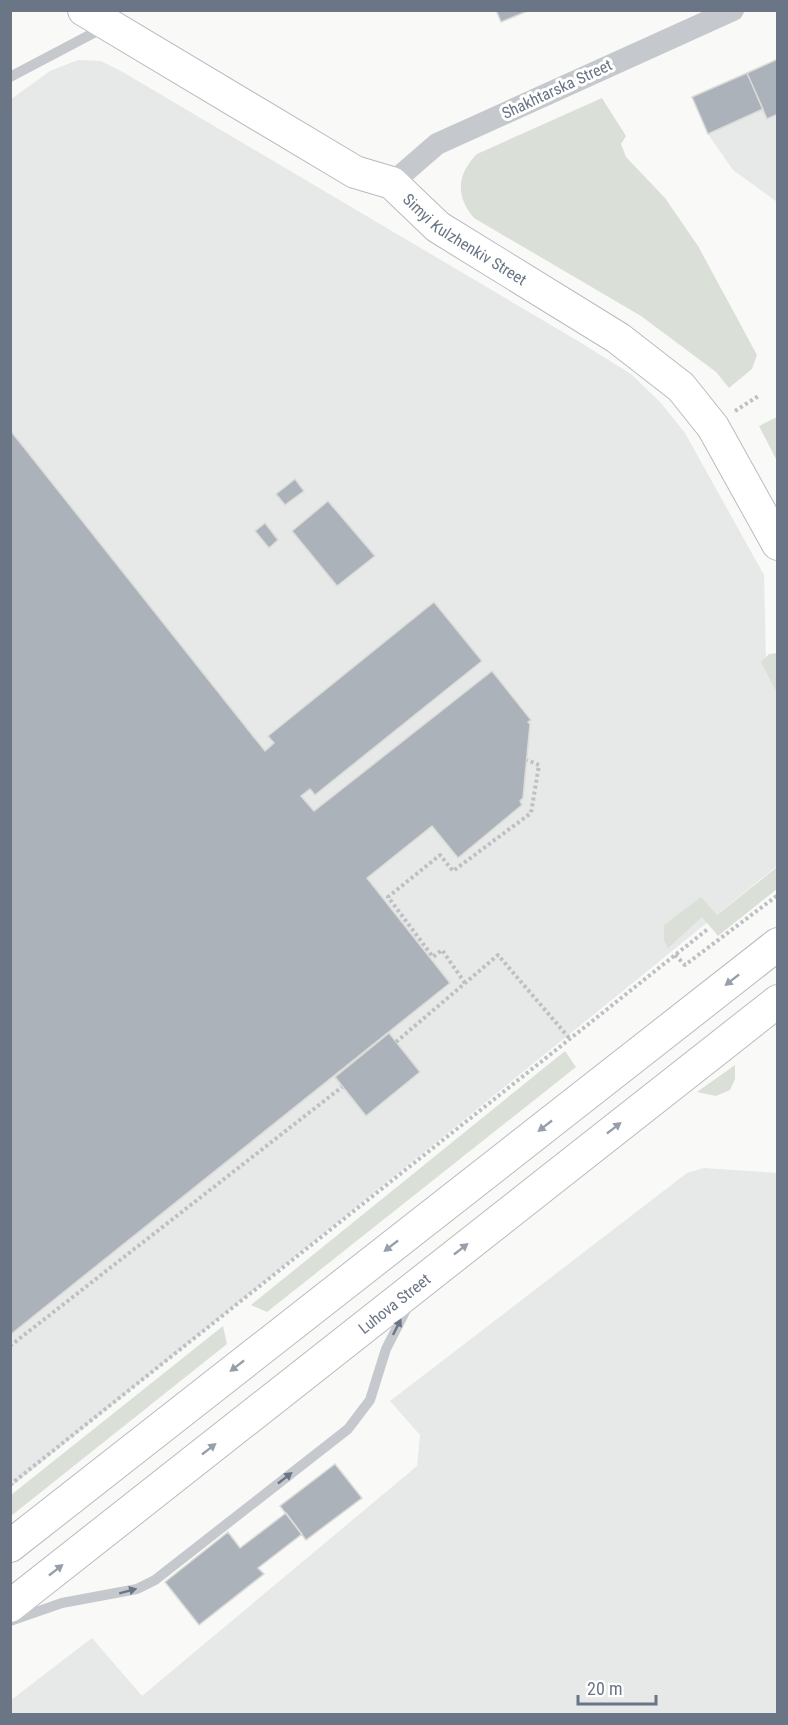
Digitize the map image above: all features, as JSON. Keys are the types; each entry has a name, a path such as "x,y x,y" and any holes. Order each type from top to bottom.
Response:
{"main road":[{"name":"Simyi Kulzhenkiv Street","path":"96,18 355,172 392,183 438,227 618,338 681,387 713,427 777,544"},
{"path":"10,1546 777,944"},
{"name":"Luhova Street","path":"10,1606 777,1001"}],"street":[{"name":"Shakhtarska Street","path":"392,183 437,144 733,10"}],"lane":[{"path":"10,77 96,18"},
{"path":"10,1622 62,1604 138,1589 155,1580 348,1430 370,1400 386,1349 421,1281"}],"path":[{"path":"465,983 442,950 434,957 388,897 440,855 453,870 531,813 539,765 527,760"},
{"path":"675,955 685,965 777,895"},
{"path":"10,1485 708,927"},
{"path":"396,1042 498,955 570,1039"},
{"path":"10,1346 342,1087"}],"shaded area":[{"path":"777,59 777,202 733,170 708,134 692,97"},
{"path":"78,60 101,61 121,71 578,341 631,374 661,403 685,433 764,575 766,658 778,678 777,866 11,1487 10,100 50,71"},
{"path":"602,98 626,136 621,144 626,157 665,198 698,246 757,355 752,369 729,388 716,372 641,316 474,218 464,202 461,193 462,177 465,169 477,154"},
{"path":"777,417 777,461 759,426"},
{"path":"778,653 777,693 761,662 769,654"},
{"path":"777,867 777,889 718,936 702,917 668,948 664,940 664,925 701,897 717,915"},
{"path":"565,1051 576,1067 267,1312 251,1305"},
{"path":"735,1065 735,1079 730,1090 716,1096 697,1092"},
{"path":"704,1168 777,1173 777,1714 11,1714 11,1700 92,1638 142,1696 417,1466 420,1435 390,1401 687,1173"},
{"path":"223,1326 227,1344 11,1516 11,1495"}],"building":[{"path":"496,10 530,10 501,22"},
{"path":"778,59 778,114 767,119 747,73"},
{"path":"747,73 763,109 708,134 692,97"},
{"path":"10,430 265,751 274,743 268,736 434,602 482,661 315,795 310,789 301,796 314,811 492,671 531,720 528,722 530,724 523,798 520,801 522,805 458,858 432,826 367,878 450,983 10,1335"},
{"path":"295,479 304,491 285,505 276,494"},
{"path":"328,501 375,556 337,586 292,531"},
{"path":"265,523 278,540 269,548 255,531"},
{"path":"389,1033 420,1072 366,1116 335,1077"},
{"path":"335,1464 362,1498 306,1540 280,1506"},
{"path":"286,1513 302,1534 258,1568 264,1574 199,1625 165,1582 228,1532 240,1548"}]}
